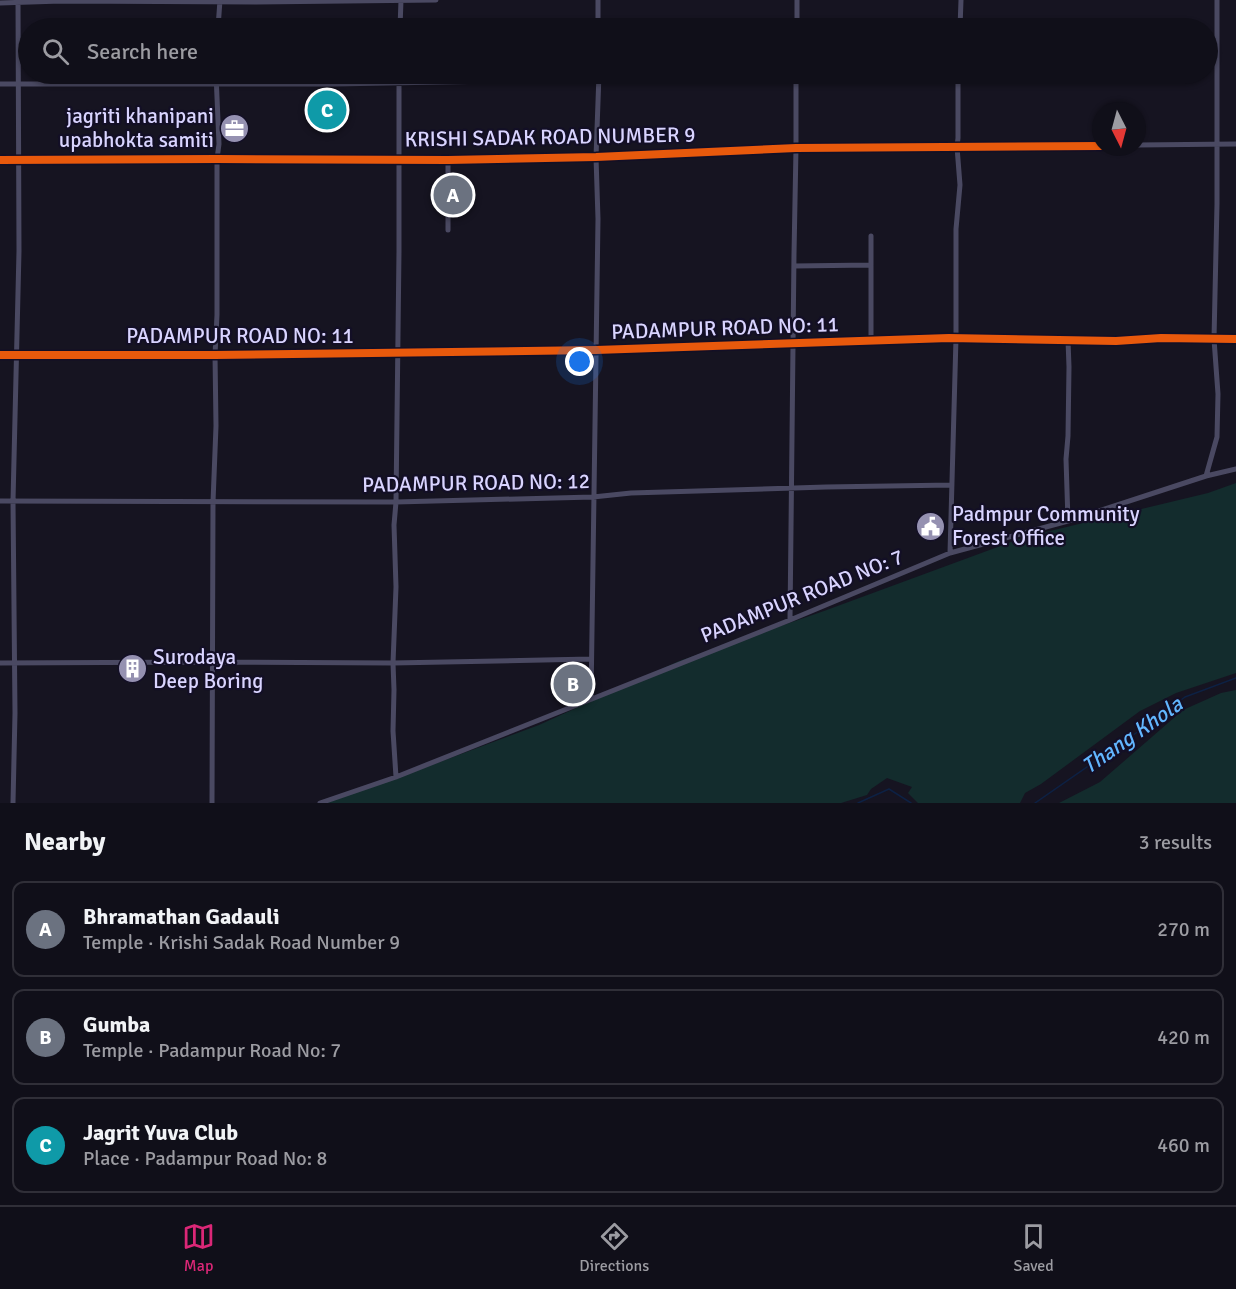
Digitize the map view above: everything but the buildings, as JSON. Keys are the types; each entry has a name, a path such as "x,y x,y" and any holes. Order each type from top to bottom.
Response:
{"street":[{"path":"0,3 436,0"},
{"path":"598,0 598,18"},
{"path":"797,0 797,18"},
{"path":"960,18 961,0"},
{"path":"1217,0 1217,18"},
{"path":"219,18 220,1"},
{"path":"400,18 401,1"},
{"path":"18,2 18,18"},
{"path":"0,84 216,84 219,144 217,159 218,315 215,355 216,426 213,502 212,803"},
{"path":"13,803 15,713 13,501 19,251 19,84"},
{"path":"396,777 393,663 396,587 394,525 400,159 399,84"},
{"path":"591,699 599,84"},
{"path":"790,620 796,84"},
{"path":"950,553 956,338 956,229 960,185 957,147 958,84"},
{"path":"1206,476 1217,437 1218,394 1214,339 1216,84"},
{"path":"1146,145 1236,144"},
{"name":"KRISHI SADAK ROAD NUMBER 9","path":"0,160 448,160 596,157 796,148 1092,146"},
{"path":"448,160 448,230"},
{"path":"871,236 871,341"},
{"path":"794,266 871,265"},
{"name":"PADAMPUR ROAD NO: 11","path":"0,355 215,355 596,350 956,338 1236,339"},
{"path":"1068,340 1066,459 1068,521"},
{"name":"PADAMPUR ROAD NO: 7","path":"320,803 396,777 790,620 950,553 1068,521 1206,476 1236,469"},
{"name":"PADAMPUR ROAD NO: 12","path":"0,501 396,502 593,497 631,493 952,485"},
{"path":"0,663 393,663 591,659"}],"green space":[{"path":"1236,483 1236,673 1176,693 1140,711 1041,784 1025,793 1020,803 918,803 908,793 912,787 887,778 871,789 867,795 841,803 324,803 539,725 679,661 824,611 1025,537 1208,493"},
{"path":"1236,690 1236,803 1059,803 1100,782 1183,710 1221,693"}],"waterway":[{"name":"Thang Khola","path":"1035,803 1185,697 1236,678"},
{"name":"Thang Khola","path":"858,803 889,789 911,803"}],"cycle path":[{"path":"0,160 448,160 596,157 796,148 1092,146"},
{"path":"0,355 215,355 596,350 949,338 1116,341 1161,338 1236,339"}],"place":[{"name":"Jagrit Yuva Club","path":"327,110"},
{"name":"jagriti khanipani upabhokta samiti","path":"235,128"},
{"name":"Bhramathan Gadauli","path":"453,195"},
{"name":"Padmpur Community Forest Office","path":"931,526"},
{"name":"Surodaya Deep Boring","path":"132,669"},
{"name":"Gumba","path":"573,684"}]}
